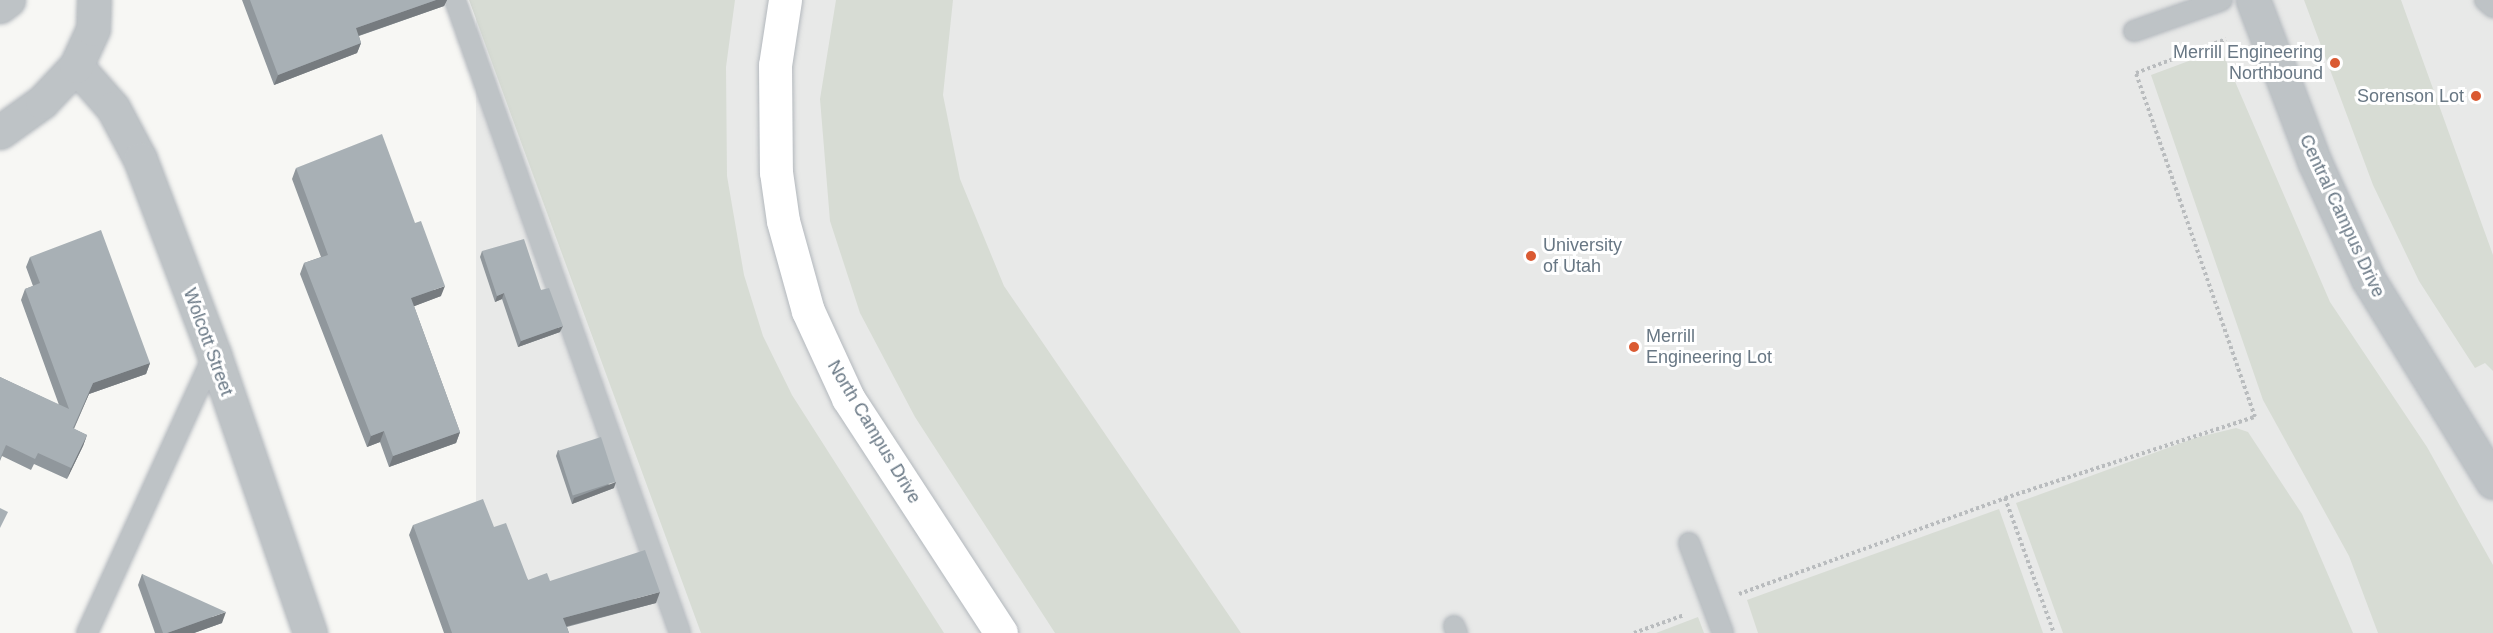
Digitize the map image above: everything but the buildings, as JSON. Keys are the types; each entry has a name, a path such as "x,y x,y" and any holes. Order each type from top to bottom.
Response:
{"main road":[{"name":"North Campus Drive","path":"785,0 774,76 776,172 783,221 807,311 848,398 1001,633"}],"street":[{"path":"0,6 8,0"},
{"path":"0,132 42,102 76,66 93,29 94,0"},
{"name":"Central Campus Drive","path":"2253,0 2315,163 2368,279 2491,476"},
{"name":"Wolcott Street","path":"76,66 113,108 140,159 214,354 310,633"}],"lane":[{"path":"455,0 680,633"},
{"path":"2134,31 2222,0"},
{"path":"2485,0 2493,7"},
{"path":"87,633 214,354"},
{"path":"1689,543 1722,633"}],"path":[{"path":"1634,633 2005,498 2255,417 2136,73 2226,39"},
{"path":"2005,498 2054,633"}],"shaded area":[{"path":"469,0 735,0 726,67 727,176 744,275 763,336 792,395 944,633 701,633"},
{"name":"University of Utah","path":"476,0 2493,0 2493,633 476,633"},
{"path":"836,0 953,0 943,95 960,179 1004,286 1241,633 1055,633 915,417 860,313 830,221 820,99"},
{"path":"2304,0 2401,0 2493,255 2493,371 2485,363 2475,368 2419,281 2373,185"},
{"path":"2221,49 2330,302 2427,447 2493,565 2493,633 2378,633 2349,556 2263,400 2151,75"},
{"path":"2236,428 2248,432 2302,514 2353,633 2063,633 2016,503 2195,438"},
{"path":"1999,509 2043,633 1758,633 1747,600"},
{"path":"1698,617 1704,633 1656,633"}],"place":[{"name":"Merrill Engineering Northbound","path":"2335,63"},
{"name":"Sorenson Lot","path":"2476,96"},
{"name":"University of Utah","path":"1531,256"},
{"name":"Merrill Engineering Lot","path":"1634,347"}]}
